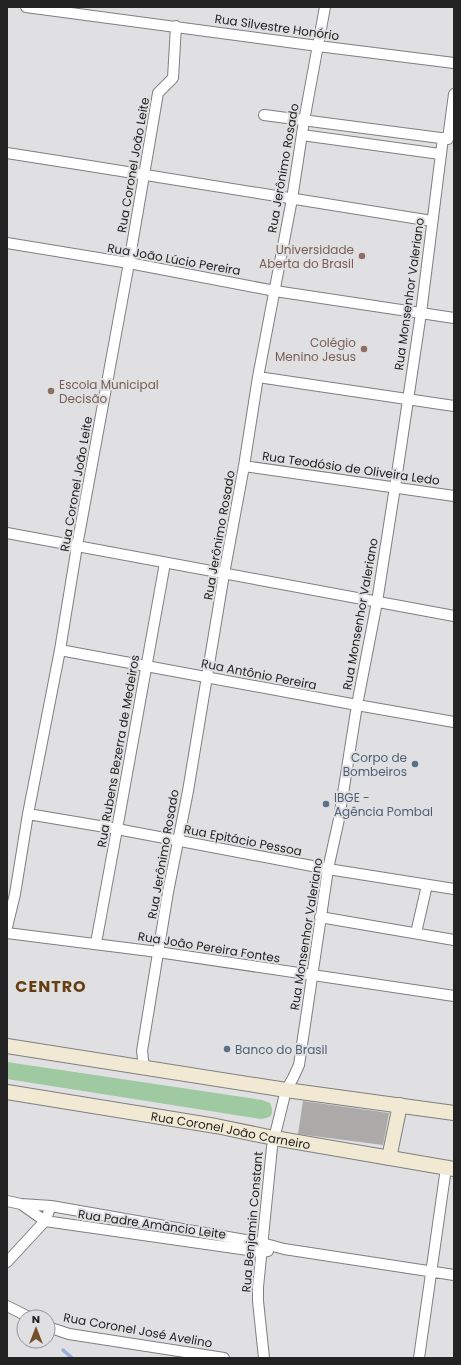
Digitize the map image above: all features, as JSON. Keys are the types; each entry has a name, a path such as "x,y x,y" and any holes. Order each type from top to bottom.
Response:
{"main road":[{"path":"7,1046 286,1090 454,1113"},
{"name":"Rua Coronel João Carneiro","path":"7,1092 216,1126 274,1138 450,1168"},
{"path":"389,1158 400,1105"}],"street":[{"name":"Rua Silvestre Honório","path":"26,7 454,63"},
{"name":"Rua Jerônimo Rosado","path":"144,1067 142,1050 168,892 244,466 258,376 292,199 304,121 325,7"},
{"name":"Rua Coronel João Leite","path":"7,928 15,894 28,814 60,650 77,546 129,263 158,93 173,78 176,26"},
{"name":"Rua Monsenhor Valeriano","path":"286,1090 294,1078 299,1065 328,869 339,819 357,705 377,602 396,487 407,400 421,313 440,154 445,139 454,94"},
{"path":"264,115 445,139"},
{"path":"302,135 440,154"},
{"path":"7,154 144,174 432,221"},
{"name":"Rua João Lúcio Pereira","path":"7,243 129,263 274,291 454,318"},
{"path":"258,376 454,406"},
{"name":"Rua Teodósio de Oliveira Ledo","path":"244,466 454,496"},
{"path":"7,534 454,616"},
{"name":"Rua Rubens Bezerra de Medeiros","path":"96,943 118,829 165,563"},
{"name":"Rua Antônio Pereira","path":"60,650 454,722"},
{"name":"Rua Epitácio Pessoa","path":"28,814 118,829 328,869 454,889"},
{"path":"416,934 427,885"},
{"path":"320,918 454,940"},
{"name":"Rua João Pereira Fontes","path":"7,933 96,943 454,996"},
{"name":"Rua Benjamin Constant","path":"264,1358 258,1301 261,1248 274,1138 286,1090"},
{"path":"419,1358 450,1168"},
{"name":"Rua Padre Amâncio Leite","path":"7,1201 22,1204 51,1206 261,1248"},
{"name":"Rua Padre Amâncio Leite","path":"22,1204 45,1221 261,1248 284,1249 454,1275"},
{"path":"7,1262 45,1221 51,1206"},
{"path":"7,1306 16,1310"},
{"name":"Rua Coronel José Avelino","path":"56,1330 69,1334 206,1357 224,1358"}],"green space":[{"path":"7,1062 262,1100 270,1103 272,1114 261,1119 7,1079"}],"building":[{"path":"303,1101 389,1113 383,1145 298,1134"}],"waterway":[{"path":"63,1350 72,1358"}],"place":[{"name":"Universidade Aberta do Brasil","path":"362,256"},
{"name":"Colégio Menino Jesus","path":"364,349"},
{"name":"Escola Municipal Decisão","path":"51,391"},
{"name":"Corpo de Bombeiros","path":"415,764"},
{"name":"IBGE - Agência Pombal","path":"326,804"},
{"name":"Banco do Brasil","path":"227,1049"}],"district":[{"name":"CENTRO","path":"51,986"}]}
